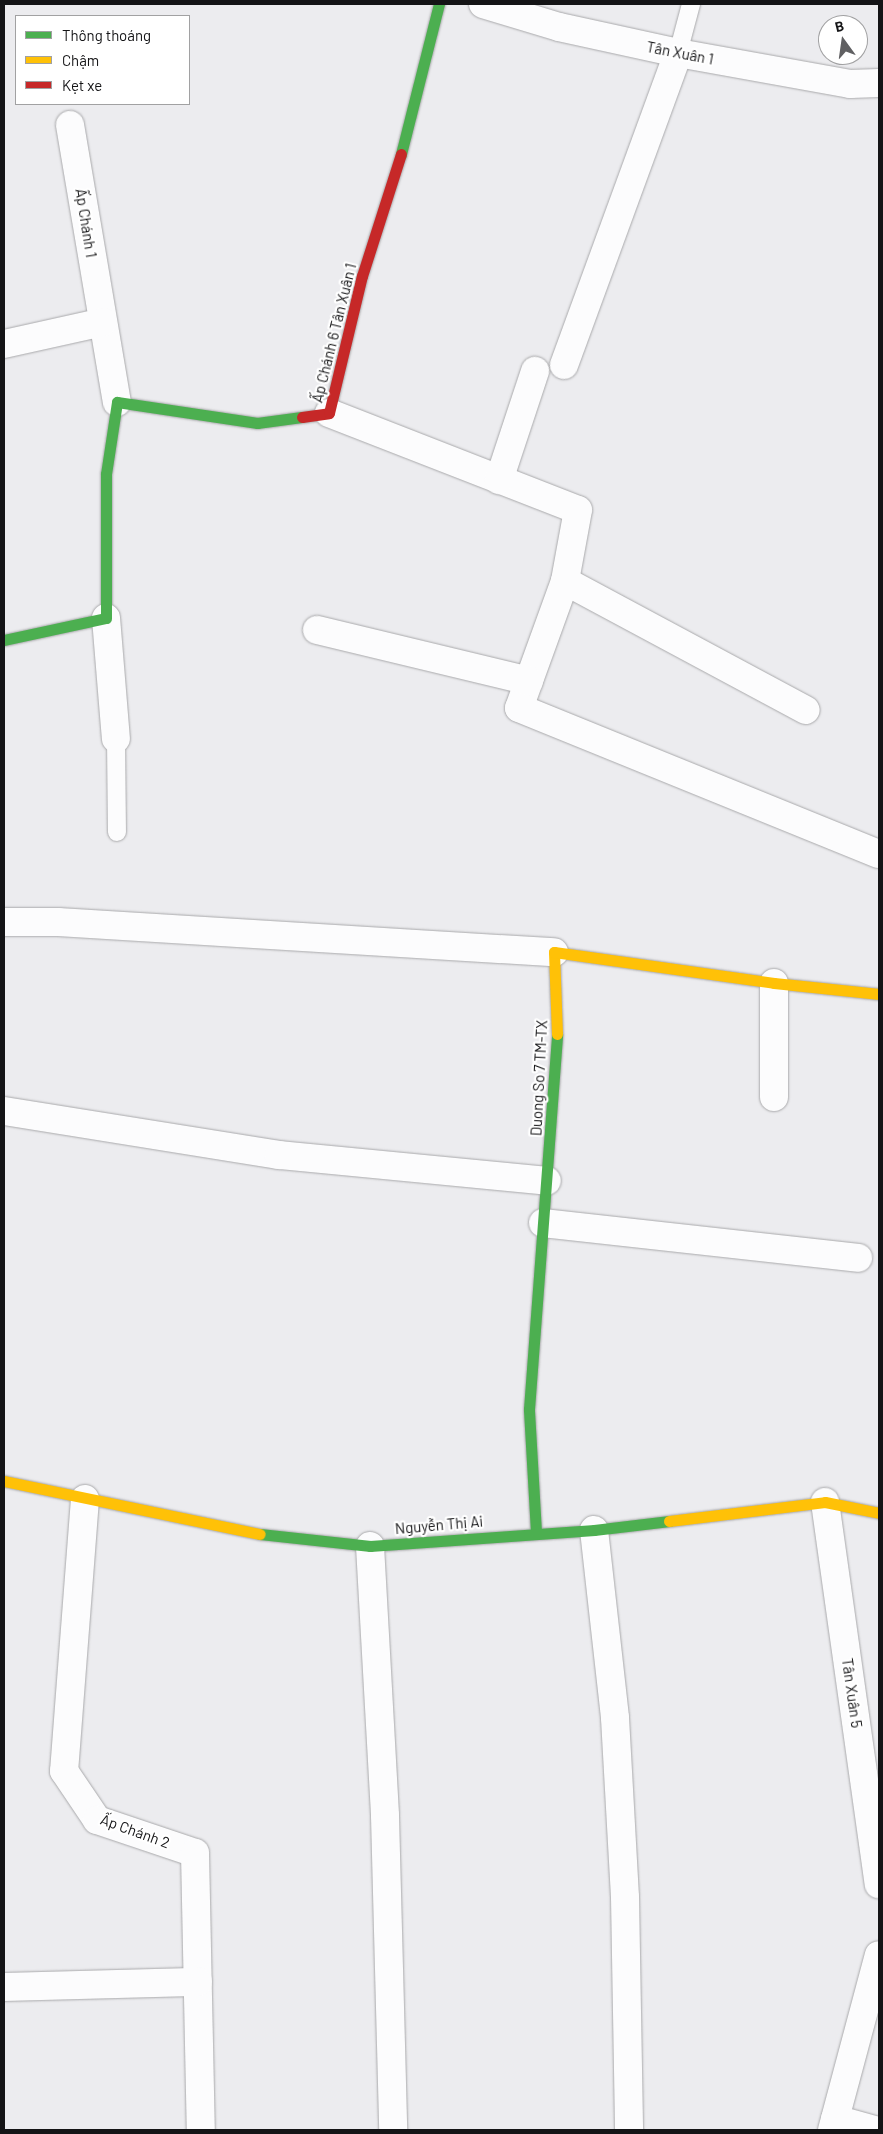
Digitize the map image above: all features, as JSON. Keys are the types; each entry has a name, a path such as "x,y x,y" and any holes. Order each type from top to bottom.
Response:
{"street":[{"name":"Ấp Chánh 6 Tân Xuân 1","path":"117,402 257,423 329,413 362,276 394,182 440,4"},
{"name":"Tân Xuân 1","path":"484,4 559,27 678,53 850,84 879,83"},
{"path":"564,365 678,53"},
{"name":"Ấp Chánh 1","path":"70,125 117,402"},
{"path":"4,344 103,322"},
{"path":"499,480 535,371"},
{"path":"116,739 106,618 106,474 117,402"},
{"path":"329,413 578,510 565,581 519,708 879,854"},
{"path":"565,581 806,710"},
{"path":"4,640 106,618"},
{"path":"317,630 529,680"},
{"path":"4,922 58,922 554,952 774,983 879,994"},
{"name":"Duong So 7 TM-TX","path":"536,1532 529,1409 557,1023 554,952"},
{"path":"774,983 774,1097"},
{"path":"4,1111 279,1155 547,1180"},
{"path":"543,1223 858,1258"},
{"name":"Nguyễn Thị Ai","path":"4,1481 236,1531 370,1546 536,1532 594,1530 826,1502 879,1513"},
{"name":"Ấp Chánh 2","path":"85,1499 64,1772 97,1820 195,1853 201,2130"},
{"name":"Tân Xuân 5","path":"826,1502 874,1816 879,1884"},
{"path":"594,1530 615,1728 624,1897 629,2130"},
{"path":"370,1546 385,1816 393,2130"},
{"path":"875,2130 834,2124 879,1955"},
{"path":"4,1987 198,1982"}],"lane":[{"path":"678,53 691,4"},
{"path":"116,739 117,832"}],"traffic: fast":[{"path":"401,154 439,4"},
{"path":"4,640 106,618 106,474 117,402 257,423 302,417"},
{"path":"536,1532 529,1409 557,1034"},
{"path":"260,1534 370,1546 594,1530 669,1521"}],"traffic: slow":[{"path":"557,1034 554,952 774,983 879,994"},
{"path":"4,1481 260,1534"},
{"path":"669,1521 825,1502 879,1513"}],"traffic: jam":[{"path":"302,417 329,413 362,276 401,154"}]}
